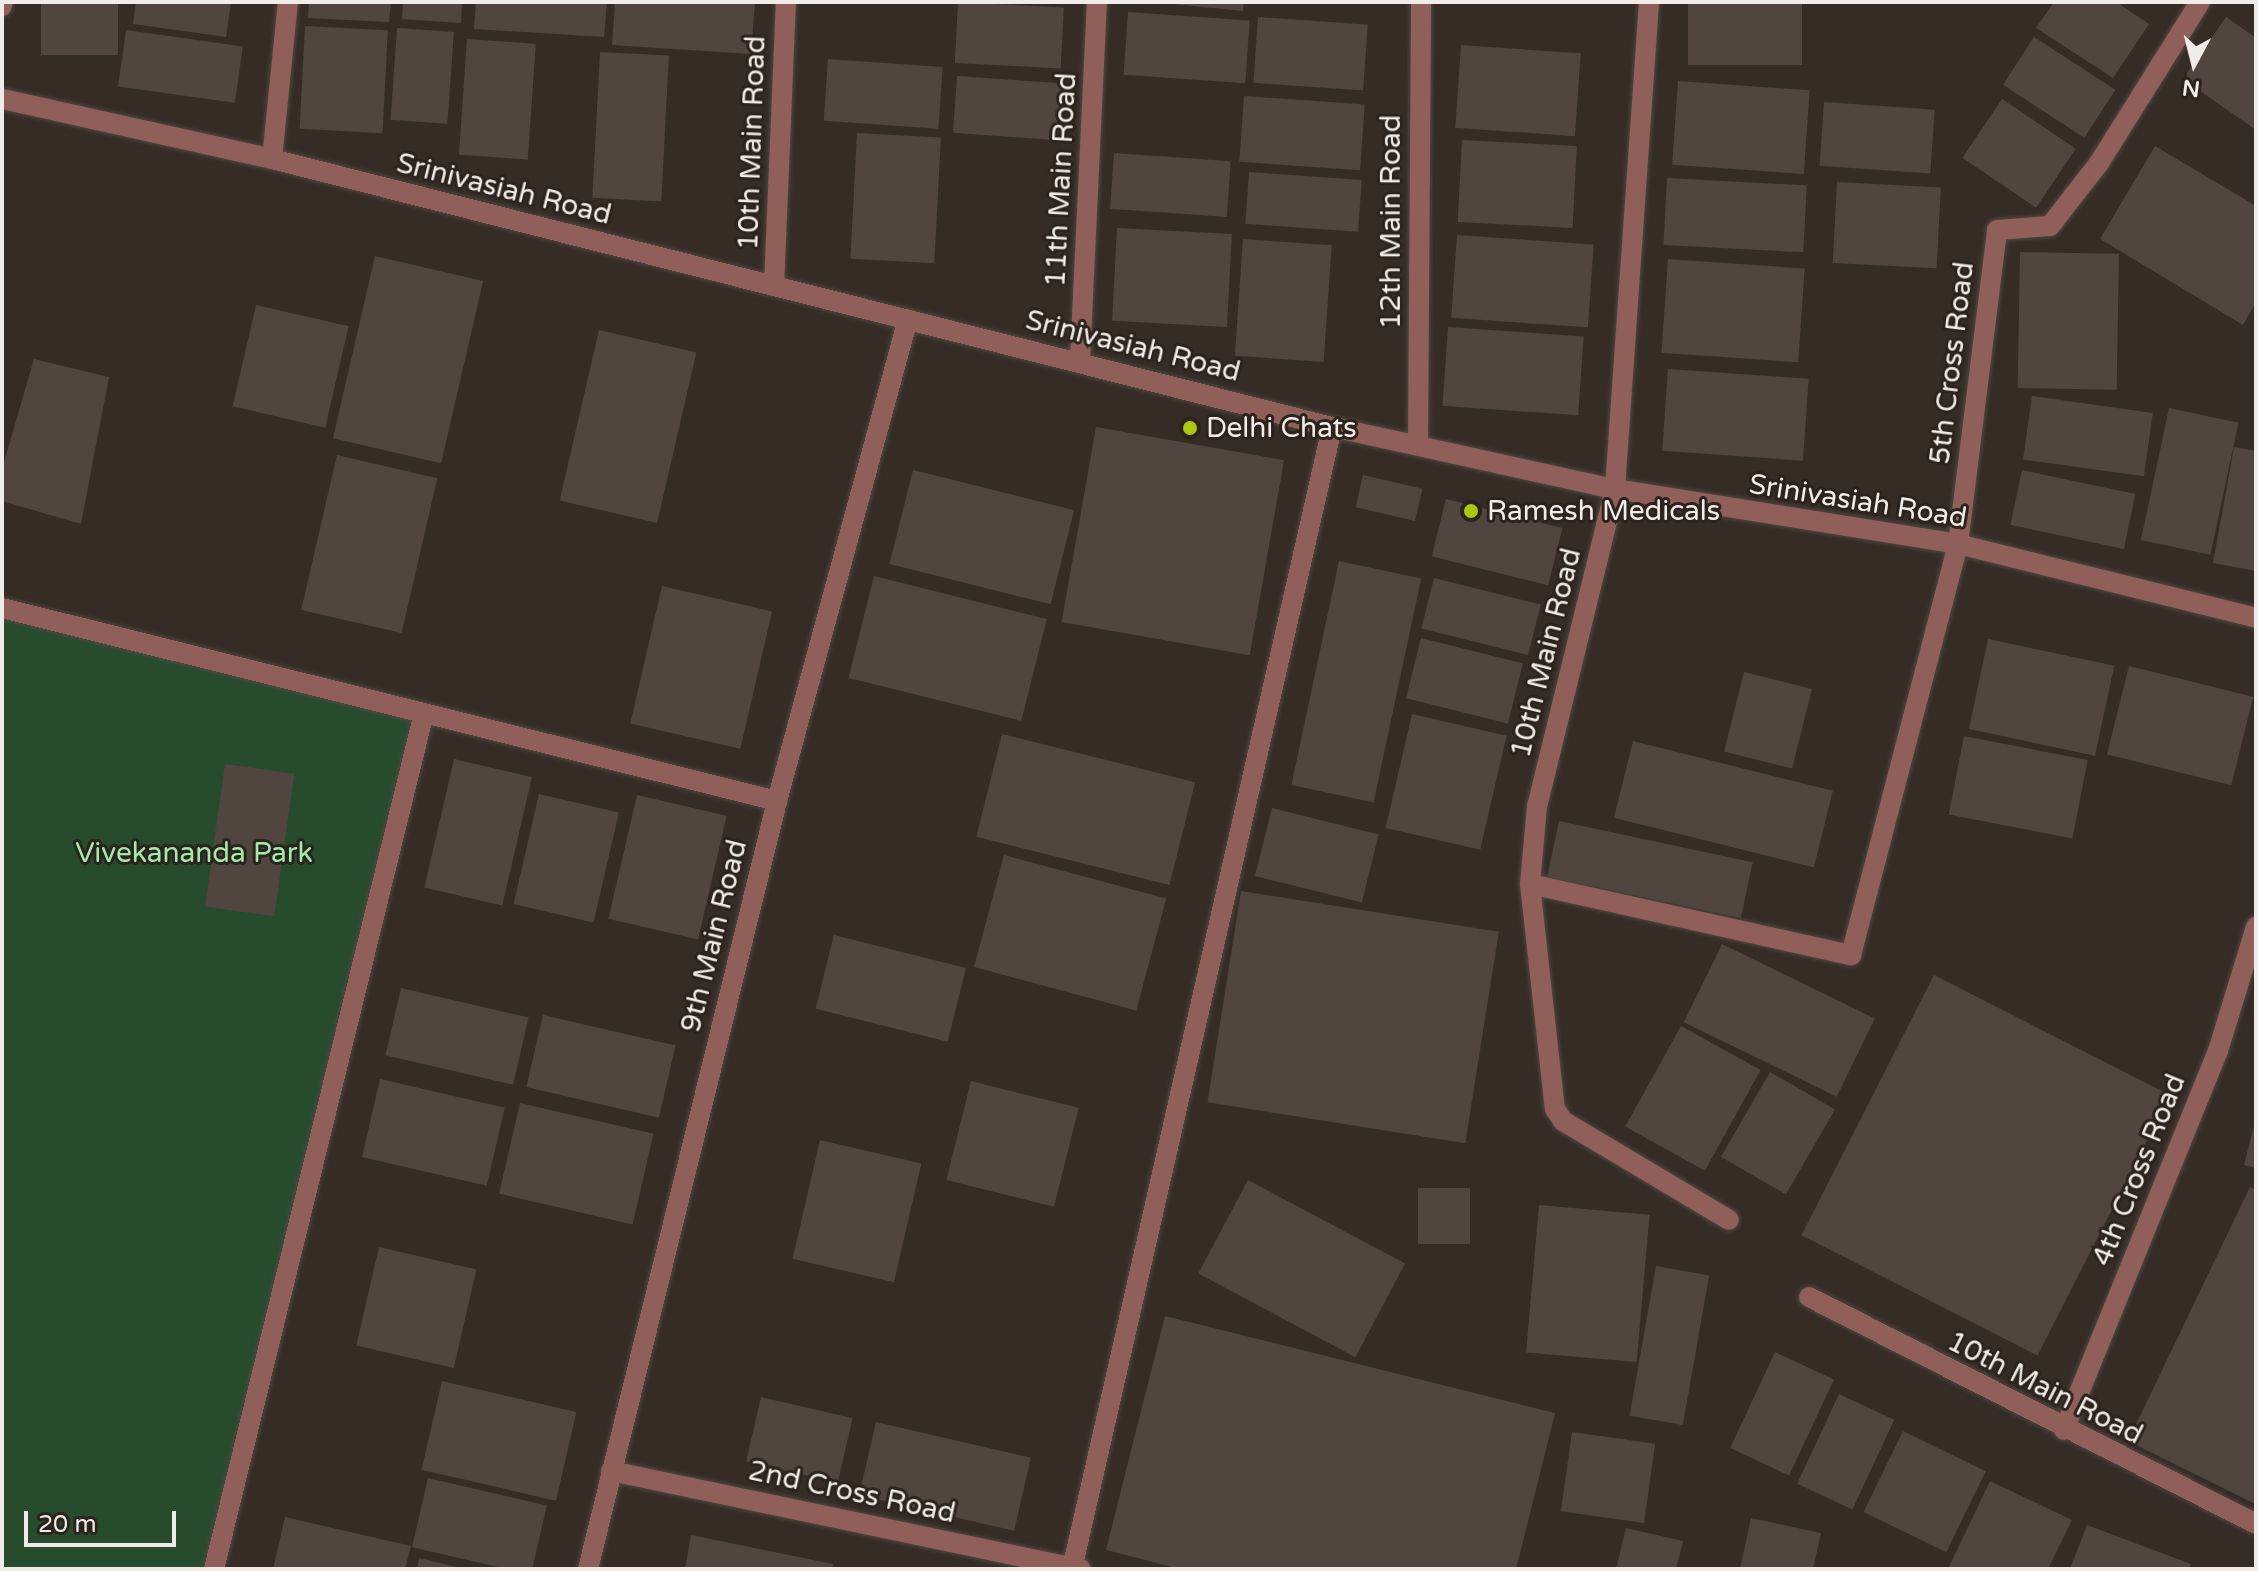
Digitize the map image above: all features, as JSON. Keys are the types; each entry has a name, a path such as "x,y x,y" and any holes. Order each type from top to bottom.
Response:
{"street":[{"path":"272,159 288,2"},
{"name":"10th Main Road","path":"774,286 786,2"},
{"name":"11th Main Road","path":"1080,360 1097,2"},
{"name":"12th Main Road","path":"1418,442 1421,2"},
{"name":"10th Main Road","path":"1649,2 1615,489 1537,806 1530,884 1555,1109 1563,1121 1729,1220"},
{"name":"5th Cross Road","path":"1530,884 1851,955 1958,544 1997,230 2050,226 2099,163 2200,2"},
{"name":"Srinivasiah Road","path":"2,99 272,159 1080,360 1332,427 1418,442 1615,489 1958,544 2256,618"},
{"name":"9th Main Road","path":"588,1569 777,801 908,319"},
{"path":"1075,1568 1332,427"},
{"path":"2,608 777,801"},
{"path":"214,1569 424,713"},
{"name":"4th Cross Road","path":"2064,1430 2218,1051 2256,927"},
{"name":"10th Main Road","path":"1809,1297 2064,1430 2256,1524"},
{"name":"2nd Cross Road","path":"611,1471 1075,1568"}],"green space":[{"name":"Vivekananda Park","path":"2,608 424,713 214,1569 2,1569"}],"building":[{"path":"41,2 118,2 118,55 41,55"},
{"path":"136,2 231,2 226,37 133,24"},
{"path":"309,2 391,2 389,22 308,18"},
{"path":"403,2 462,2 461,23 402,19"},
{"path":"476,2 607,2 604,37 474,29"},
{"path":"615,2 755,2 751,54 612,45"},
{"path":"958,2 1064,8 1061,68 955,63"},
{"path":"1153,2 1244,2 1243,11"},
{"path":"1688,2 1802,2 1802,65 1688,65"},
{"path":"2054,2 2116,2 2149,24 2113,78 2036,28"},
{"path":"1128,12 1250,21 1245,83 1124,75"},
{"path":"1258,17 1368,25 1363,91 1253,83"},
{"path":"2226,17 2256,38 2256,130 2183,79"},
{"path":"305,26 388,30 382,133 300,129"},
{"path":"397,28 454,32 447,124 391,120"},
{"path":"126,30 243,46 235,103 118,86"},
{"path":"2034,37 2115,90 2084,138 2003,85"},
{"path":"467,39 536,44 528,160 459,155"},
{"path":"1461,45 1581,53 1575,136 1455,128"},
{"path":"600,52 669,56 661,201 592,198"},
{"path":"828,59 943,67 938,129 824,121"},
{"path":"957,76 1062,83 1058,140 953,133"},
{"path":"1678,81 1810,90 1804,174 1672,165"},
{"path":"1244,96 1365,104 1360,170 1239,162"},
{"path":"2002,99 2076,149 2036,208 1962,158"},
{"path":"1824,102 1935,110 1930,174 1820,166"},
{"path":"857,133 941,137 934,263 850,259"},
{"path":"1462,140 1577,146 1573,228 1458,222"},
{"path":"2155,146 2256,206 2256,302 2243,325 2100,239"},
{"path":"1114,153 1231,161 1227,217 1110,209"},
{"path":"1249,172 1362,180 1358,232 1245,224"},
{"path":"1667,178 1807,185 1803,252 1663,245"},
{"path":"1837,182 1941,187 1937,268 1833,263"},
{"path":"1117,228 1232,234 1227,327 1112,321"},
{"path":"1457,235 1594,245 1588,327 1451,318"},
{"path":"1243,239 1332,245 1324,362 1235,356"},
{"path":"2020,252 2119,254 2117,390 2018,388"},
{"path":"375,256 483,281 441,463 333,438"},
{"path":"1668,259 1805,269 1798,362 1661,353"},
{"path":"256,305 349,326 325,428 233,406"},
{"path":"1448,327 1584,336 1578,415 1442,406"},
{"path":"599,330 696,352 657,523 560,501"},
{"path":"34,359 109,377 81,524 2,501 2,469"},
{"path":"1668,369 1809,379 1803,461 1662,451"},
{"path":"2032,396 2153,413 2144,476 2023,459"},
{"path":"2169,408 2238,423 2210,555 2141,540"},
{"path":"1096,427 1284,460 1250,655 1062,622"},
{"path":"2234,447 2256,451 2256,571 2213,563"},
{"path":"337,455 437,478 402,633 301,610"},
{"path":"913,470 1074,510 1051,604 890,564"},
{"path":"2022,470 2135,494 2124,549 2010,525"},
{"path":"1363,475 1422,489 1415,521 1356,507"},
{"path":"1446,499 1562,528 1548,585 1432,556"},
{"path":"1339,561 1421,578 1374,802 1291,785"},
{"path":"874,576 1047,619 1021,721 849,678"},
{"path":"1434,578 1541,605 1528,655 1421,628"},
{"path":"662,586 772,611 740,749 630,723"},
{"path":"1421,638 1523,663 1508,724 1406,698"},
{"path":"1988,639 2114,666 2095,756 1969,729"},
{"path":"2129,666 2253,697 2231,785 2107,754"},
{"path":"1744,672 1812,689 1792,768 1724,752"},
{"path":"1412,714 1507,736 1480,850 1386,828"},
{"path":"1002,734 1195,782 1169,885 976,837"},
{"path":"1964,736 2088,760 2072,839 1949,815"},
{"path":"1633,741 1833,791 1814,867 1614,818"},
{"path":"454,759 532,777 502,906 424,888"},
{"path":"225,764 294,774 274,916 205,907"},
{"path":"539,794 619,812 593,923 514,904"},
{"path":"637,795 727,816 698,939 608,919"},
{"path":"1272,808 1379,835 1362,903 1255,876"},
{"path":"1559,821 1753,862 1741,918 1547,877"},
{"path":"1004,855 1166,898 1136,1011 974,967"},
{"path":"1241,891 1499,932 1465,1143 1208,1102"},
{"path":"834,935 966,968 948,1042 816,1009"},
{"path":"1722,944 1875,1019 1837,1097 1684,1022"},
{"path":"1934,975 2170,1095 2038,1355 1801,1235"},
{"path":"401,988 529,1017 513,1085 385,1055"},
{"path":"543,1015 676,1046 659,1118 526,1087"},
{"path":"1681,1026 1761,1070 1705,1171 1625,1127"},
{"path":"1770,1072 1835,1110 1786,1194 1721,1157"},
{"path":"380,1079 505,1108 487,1186 362,1157"},
{"path":"971,1081 1079,1108 1054,1207 946,1180"},
{"path":"520,1103 653,1134 633,1224 499,1194"},
{"path":"2256,1118 2256,1168 2244,1165"},
{"path":"820,1140 921,1163 894,1282 793,1259"},
{"path":"1248,1180 1405,1264 1355,1357 1198,1274"},
{"path":"2250,1187 2256,1190 2255,1504 2128,1441"},
{"path":"1418,1188 1470,1188 1470,1244 1418,1244"},
{"path":"1539,1205 1650,1215 1637,1362 1526,1352"},
{"path":"379,1247 476,1269 454,1368 356,1345"},
{"path":"1656,1266 1709,1275 1683,1425 1630,1416"},
{"path":"1165,1316 1555,1413 1516,1569 1180,1569 1106,1550"},
{"path":"1775,1352 1834,1379 1789,1476 1730,1448"},
{"path":"442,1381 576,1412 556,1501 422,1470"},
{"path":"1839,1394 1894,1420 1852,1510 1797,1484"},
{"path":"761,1397 853,1418 838,1482 746,1461"},
{"path":"876,1422 1031,1458 1014,1531 859,1495"},
{"path":"1903,1431 1986,1471 1946,1552 1864,1512"},
{"path":"1572,1432 1655,1444 1644,1523 1561,1511"},
{"path":"428,1478 547,1505 532,1569 507,1569 412,1547"},
{"path":"1990,1481 2072,1520 2048,1569 1948,1569"},
{"path":"285,1517 411,1546 405,1569 273,1569"},
{"path":"1751,1518 1821,1533 1813,1569 1740,1569"},
{"path":"2087,1525 2191,1564 2189,1569 2070,1569"},
{"path":"1626,1528 1683,1541 1676,1569 1616,1569"},
{"path":"691,1535 833,1564 832,1569 685,1569"},
{"path":"419,1558 461,1568 461,1569 417,1569"}],"place":[{"name":"Delhi Chats","path":"1190,428"},
{"name":"Ramesh Medicals","path":"1471,511"}]}
